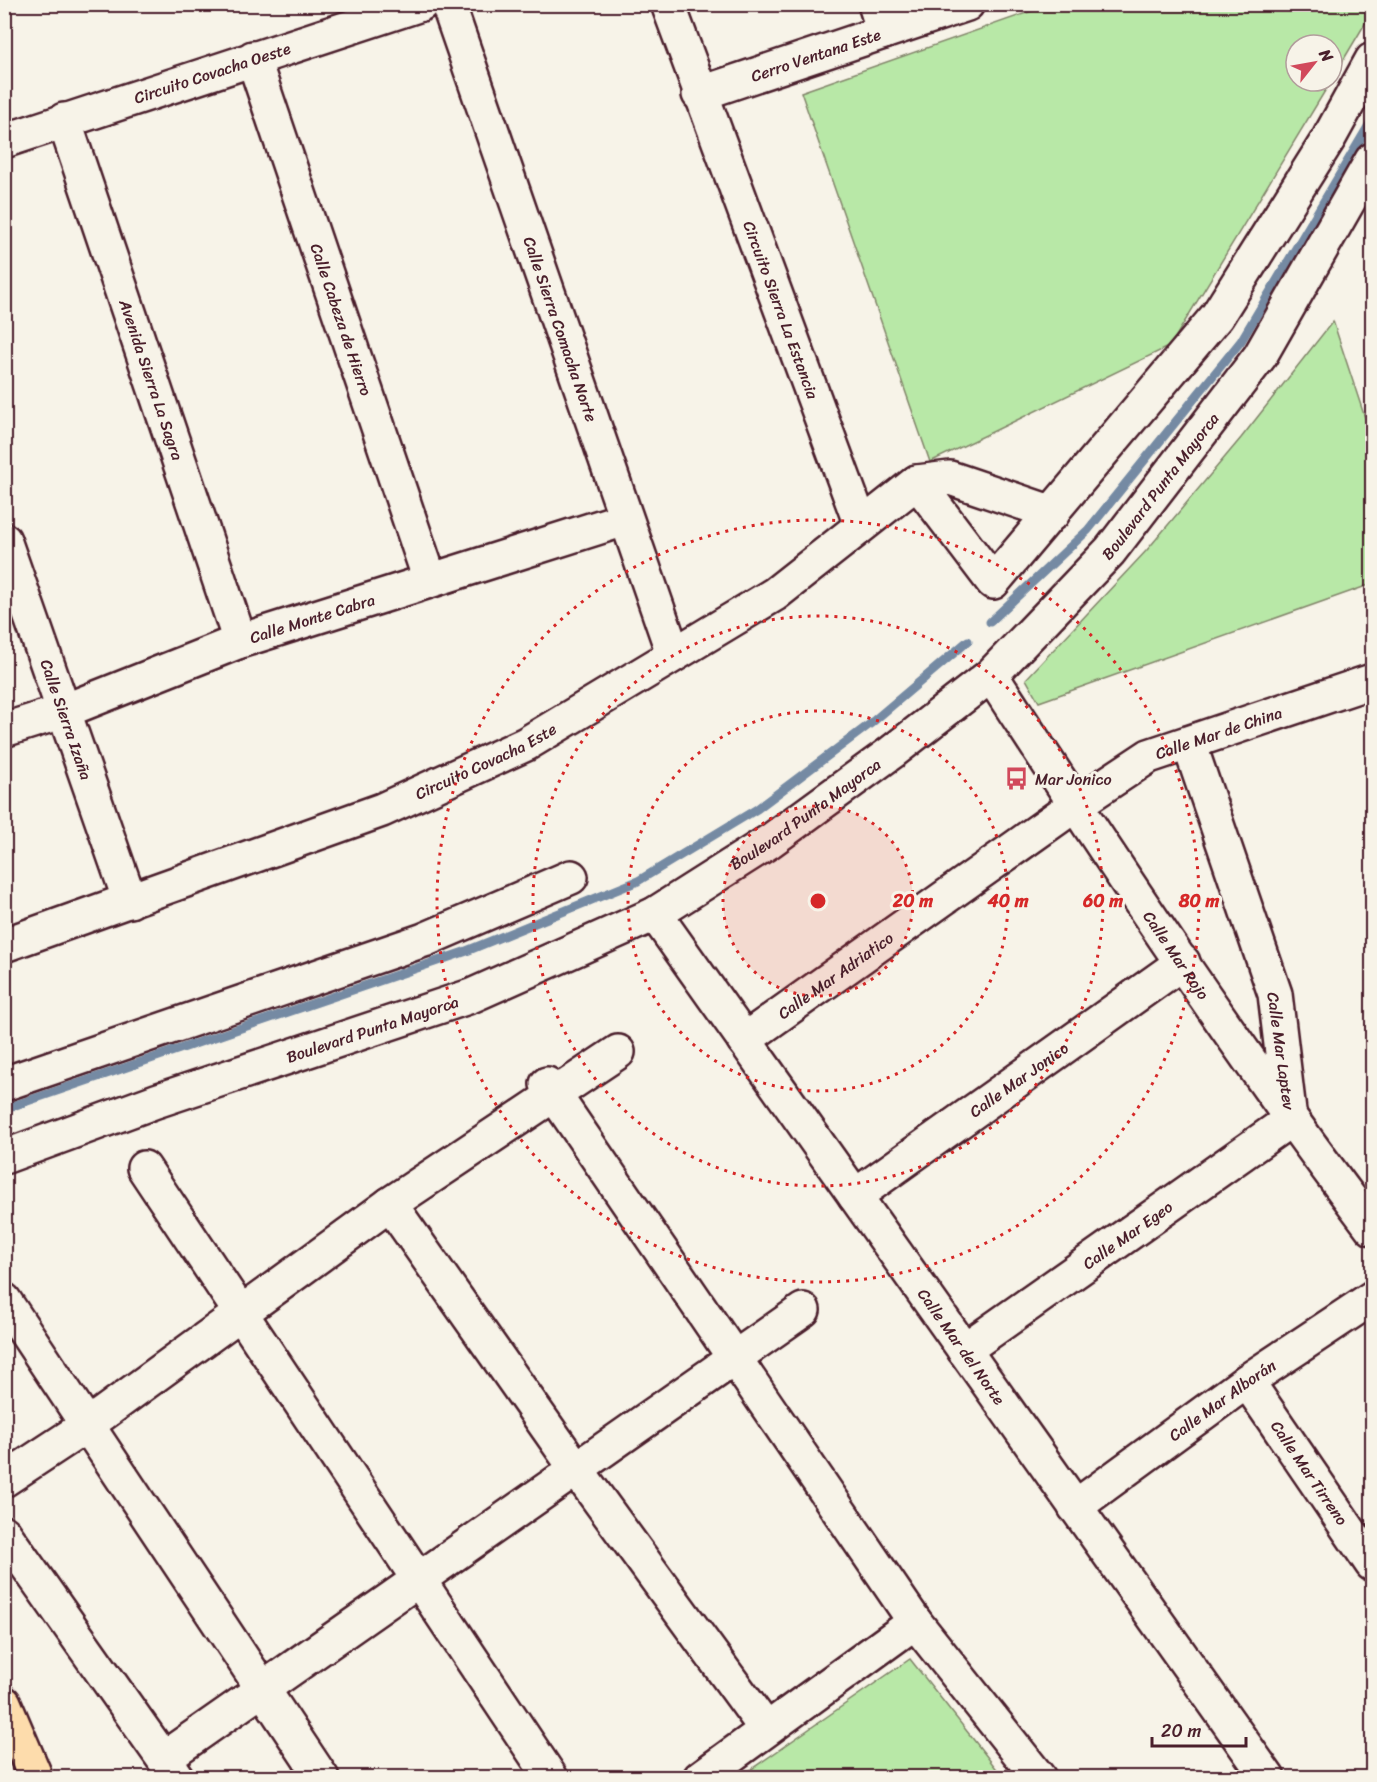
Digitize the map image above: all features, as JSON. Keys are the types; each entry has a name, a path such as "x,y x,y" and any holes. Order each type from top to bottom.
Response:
{"main road":[{"path":"4,1703 36,1778"}],"street":[{"name":"Circuito Covacha Oeste","path":"4,141 421,4"},
{"name":"Calle Sierra Comacha Norte","path":"448,4 673,653"},
{"name":"Circuito Sierra La Estancia","path":"668,4 699,94 861,525"},
{"name":"Cerro Ventana Este","path":"699,94 879,18 967,4"},
{"name":"Calle Cabeza de Hierro","path":"253,58 430,580"},
{"path":"916,482 993,582 1217,316 1329,138 1372,60"},
{"name":"Avenida Sierra La Sagra","path":"64,120 240,641"},
{"name":"Boulevard Punta Mayorca","path":"4,1156 156,1101 471,996 655,914 770,841 892,752 991,675 1110,550 1260,356 1372,160"},
{"path":"916,482 950,478 1053,513"},
{"name":"Circuito Covacha Este","path":"4,945 382,810 526,744 673,653 775,594 916,482"},
{"name":"Calle Monte Cabra","path":"4,730 64,711 240,641 625,519"},
{"name":"Calle Sierra Izaña","path":"4,540 130,901"},
{"name":"Calle Mar Rojo","path":"991,675 1075,805 1290,1120 1372,1228"},
{"name":"Calle Mar de China","path":"1075,805 1149,756 1372,684"},
{"name":"Calle Mar Laptev","path":"1189,743 1275,994 1290,1120"},
{"name":"Calle Mar Adriatico","path":"744,1040 1075,805"},
{"path":"4,1084 424,940 571,877"},
{"name":"Calle Mar del Norte","path":"655,914 1268,1778"},
{"name":"Calle Mar Jonico","path":"855,1196 1184,962"},
{"path":"4,1480 86,1426 550,1089 618,1052"},
{"path":"550,1089 915,1623 1039,1778"},
{"name":"Calle Mar Egeo","path":"964,1350 1290,1120"},
{"path":"144,1168 551,1778"},
{"path":"390,1204 577,1470 766,1729"},
{"name":"Calle Mar Alborán","path":"1075,1507 1247,1381 1372,1298"},
{"path":"4,1300 322,1778"},
{"path":"4,1533 170,1768 264,1691 418,1579 577,1470 734,1356 803,1310"},
{"name":"Calle Mar Tirreno","path":"1247,1381 1372,1564"},
{"path":"700,1778 915,1623"}],"path":[{"path":"882,1778 905,1778"}],"green space":[{"path":"1052,4 1372,4 1372,12 1344,59 1344,33 1284,33 1284,93 1324,93 1170,346 930,462 801,92"},
{"path":"1333,321 1372,439 1372,584 1039,702 1026,679 1147,550 1241,438"},
{"path":"910,1659 1003,1777 740,1777"}],"waterway":[{"path":"990,622 1088,530 1241,341 1372,120"},
{"path":"4,1109 464,952 638,881 757,809 870,724 968,641"}],"place":[{"name":"Mar Jonico","path":"1017,779"}]}
